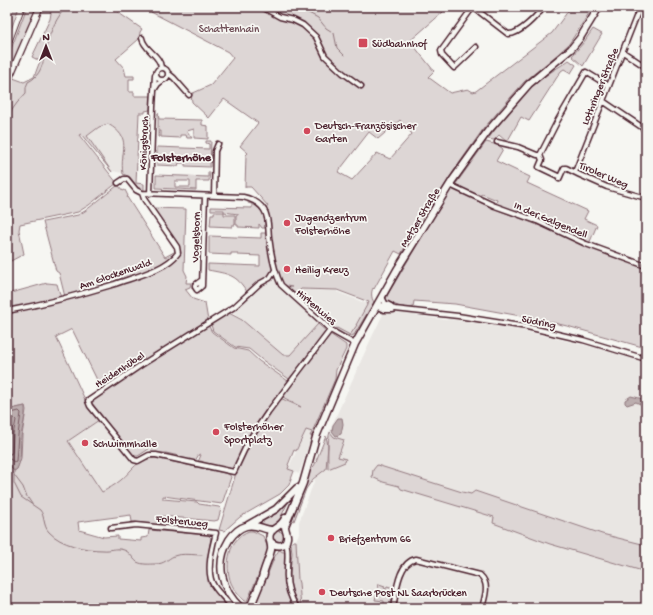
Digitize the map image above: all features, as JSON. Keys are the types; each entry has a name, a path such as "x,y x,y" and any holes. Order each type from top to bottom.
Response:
{"main road":[{"path":"7,83 40,7"},
{"name":"Metzer Straße","path":"286,542 287,537 285,531 287,522 303,483 316,437 355,344 382,297 450,185 494,123 529,84 571,49 580,38 599,7"},
{"name":"Metzer Straße","path":"262,578 264,566 271,549 270,533 283,522 306,470"},
{"path":"241,608 227,592 223,580 222,563 224,552 231,537 238,530 276,509 297,488"},
{"path":"247,526 255,525 269,530 281,528 285,531"},
{"path":"249,607 233,594 226,580 225,569 228,552 236,537 246,530 257,529 277,546 286,542"},
{"name":"Metzer Straße","path":"249,607 277,546"}],"street":[{"path":"262,7 280,17 293,20 303,25 316,37 325,56 360,86"},
{"path":"476,47 452,70 441,51 473,7 508,34 511,34 515,33 540,12 543,7"},
{"path":"534,7 540,12"},
{"name":"Lothringer Straße","path":"575,172 640,7"},
{"path":"142,38 143,42 160,62 161,67 166,69 189,95"},
{"path":"623,52 646,67"},
{"path":"161,67 156,71 155,75 159,79 163,80"},
{"path":"498,142 540,155 586,72 609,86"},
{"path":"153,93 156,86 166,78 168,73"},
{"name":"Königsbruch","path":"150,194 153,93 155,75"},
{"path":"603,101 646,130"},
{"path":"214,196 215,151 218,144"},
{"name":"Tiroler Weg","path":"540,155 542,160 539,167 560,178 564,168 566,168 615,190 646,198"},
{"path":"118,183 124,179 127,179 136,190 142,193"},
{"name":"In der Galgendell","path":"450,185 495,206 537,221 586,244 646,266"},
{"name":"Hirtenwies","path":"142,193 248,198 257,202 263,208 267,216 271,253 280,283 285,290 331,330 355,344"},
{"name":"Am Glockenwald","path":"7,311 58,301 136,277 153,271 176,256 178,253 177,247 144,199 142,193"},
{"name":"Vogelsborn","path":"201,283 205,196"},
{"name":"Heidenhübel","path":"275,270 268,279 259,284 234,307 101,391 88,401 90,406 134,460 138,461 149,455 156,455 234,472 249,440 268,412 296,372 331,330"},
{"path":"268,279 280,283"},
{"name":"Südring","path":"382,297 387,304 399,309"},
{"name":"Südring","path":"377,306 489,321 532,329 600,345 646,359"},
{"name":"Südring","path":"377,306 384,310 425,312"},
{"name":"Folsterweg","path":"111,528 136,525 216,533 211,557 211,579 213,585 232,608"},
{"path":"286,542 289,555 287,583 290,595 297,608"},
{"path":"393,608 403,569 408,562 416,559 479,574 486,584 486,592 482,608"},
{"path":"284,608 292,608"}],"shaded area":[{"path":"108,124 117,129 124,138 122,173 112,171 87,136 99,127"},
{"path":"270,279 280,283 295,299 298,297 298,292 301,289 337,290 337,292 371,306 353,335 343,333 323,319 290,355 283,355 230,309 259,284"},
{"path":"384,312 414,314 418,316 446,320 450,319 515,329 593,347 646,363 646,608 301,608 296,541 299,533 299,522 315,479 332,425"},
{"path":"99,420 135,465 121,480 102,493 68,441"},
{"path":"307,428 314,431 299,474 288,469"}],"green space":[{"path":"7,7 19,7 7,41"},
{"path":"27,7 37,7 7,76 7,60"},
{"path":"48,7 113,7 113,9 142,29 139,39 116,59 124,68 126,76 134,76 134,79 129,79 129,92 134,92 134,96 151,96 150,110 145,111 145,113 139,113 136,183 144,184 144,191 139,189 130,177 123,174 122,166 124,146 121,135 116,129 108,124 99,127 87,136 112,172 81,134 79,135 117,183 78,212 20,224 19,230 24,254 7,263 7,90 13,78 24,82 34,77 40,61 32,57 50,19 51,13"},
{"name":"Deutsch-Französischer Garten","path":"152,7 436,7 443,12 410,41 434,71 428,77 450,93 468,89 473,92 476,91 552,33 571,7 593,7 569,44 524,82 484,128 423,217 401,254 395,251 374,289 373,288 372,290 374,302 354,335 351,336 335,329 337,328 350,335 367,305 366,303 368,304 369,302 337,290 301,289 298,292 298,297 286,287 292,287 281,285 278,279 265,210 268,206 251,187 245,187 246,155 248,153 240,146 258,123 224,99 209,118 192,102 191,94 211,85 233,58 228,52 151,12","holes":["400,120 412,134 390,159 377,153 352,180 338,172 369,132 378,139"]},
{"path":"593,29 602,34 583,66 572,56"},
{"path":"569,60 576,65 571,73 564,69 561,71 529,121 521,117 507,142 499,135 494,140 488,139 512,108 533,86 543,77"},
{"path":"158,113 159,119 202,120 202,125 208,126 208,139 194,138 194,129 187,131 192,138 187,138 186,135 180,135 180,138 161,137 161,131 159,131 160,137 158,137"},
{"path":"206,141 211,141 210,167 185,166 185,163 179,163 178,166 157,165 157,147 209,149 209,144 206,143"},
{"path":"486,142 498,145 503,149 496,161 530,177 527,183 588,211 584,219 597,225 589,244 496,204 497,200 482,194 479,196 455,185"},
{"path":"208,172 210,172 209,181 196,181 196,190 156,188 156,175 208,177","holes":["175,181 190,181 190,187 175,187"]},
{"path":"122,182 123,183 119,186 123,191 125,190 128,196 127,197 165,257 176,251 176,254 152,269 65,297 59,273 56,271 43,222 78,215"},
{"path":"451,188 498,210 551,229 646,268 646,348 537,319 455,304 414,301 413,308 400,307 387,301 386,299 388,294"},
{"path":"248,201 253,202 260,207 262,211 265,228 262,228 259,224 259,228 238,227 238,225 236,225 236,215 238,214 224,212 224,210 211,210 211,207 252,208 252,204 248,203"},
{"path":"152,208 186,209 184,270 187,276 186,283 191,283 190,287 185,289 193,299 205,303 208,321 101,388 72,329 56,337 87,404 99,420 68,441 102,492 119,482 143,460 155,458 229,474 231,477 222,504 163,496 163,499 197,502 199,504 219,507 221,509 218,520 214,521 161,516 160,525 132,522 131,515 78,522 79,530 104,537 118,536 118,539 141,541 141,538 148,537 149,530 208,535 211,538 208,556 208,583 229,608 7,608 7,458 10,467 14,471 17,469 21,458 22,435 26,410 25,406 7,410 7,313 101,290 153,272 171,262 180,253 179,246"},
{"path":"214,212 224,212 224,215 235,215 235,225 232,225 232,227 210,226 211,214 214,214"},
{"path":"261,233 266,233 274,272 257,283 247,292 235,278 208,270 208,264 260,266 260,256 237,255 237,253 231,253 231,255 209,254 209,236 261,238"},
{"path":"47,283 57,284 61,298 9,309 7,305 7,294"},
{"path":"227,312 242,320 283,355 290,355 318,324 327,332 289,379 249,349 235,347 213,331 210,322"},
{"path":"208,325 212,332 234,348 248,351 259,361 288,381 247,439 233,470 211,466 201,461 198,462 201,455 199,454 194,463 179,458 179,456 166,453 150,453 155,445 138,456 133,456 92,403 92,400 108,388"},
{"path":"330,334 346,345 346,349 336,370 335,379 313,430 313,436 310,436 312,432 306,430 296,451 294,450 288,465 288,469 294,471 289,485 280,494 240,517 224,531 219,530 236,473 248,446 280,398 301,407 281,396"},
{"path":"330,432 334,437 344,440 338,457 346,459 345,462 328,469 328,444"},
{"path":"326,436 328,446 326,469 313,479 306,489 294,521 292,520 310,470 317,462 316,461"},
{"path":"377,465 462,492 471,494 475,491 602,534 646,545 646,572 550,544 493,523 494,517 401,489 399,486 383,482 372,477 373,470"},
{"path":"290,498 278,523 268,527 255,523"},
{"path":"249,531 253,531 263,536 268,548 259,574 247,601 244,601 231,583 228,560 237,540"},
{"path":"276,531 280,531 284,537 280,543 276,543 272,539 272,535"},
{"path":"293,541 296,541 301,608 293,594 290,582 292,553 291,544"},
{"path":"279,550 283,552 287,551 286,580 288,593 294,607 254,608 275,556"},
{"path":"379,584 385,586 384,588 386,589 387,586 394,588 389,608 384,608 384,601 375,600"}],"water":[{"path":"631,396 643,399 642,405 636,402 627,405 625,400"},
{"path":"25,406 20,461 17,469 14,471 10,466 7,452 7,410"},
{"path":"338,418 342,418 343,424 341,434 336,436 332,431 333,425"}],"waterway":[{"path":"7,117 26,93 28,82 34,78 42,67 48,39 57,19 65,7"},
{"path":"292,7 305,11 318,18 326,28 334,33 337,48 344,55"},
{"path":"14,470 14,483 21,497 40,510 47,530 54,537 60,540 74,546 89,549 124,550 128,552 137,562 144,564 161,563 177,555 202,555"},
{"path":"14,475 23,487 32,504"}],"railway":[{"path":"7,55 25,7"}],"place":[{"name":"Südbahnhof","path":"363,43"},
{"name":"Deutsch-Französischer Garten","path":"307,131"},
{"name":"Jugendzentrum Folsterhöhe","path":"287,223"},
{"name":"Heilig Kreuz","path":"287,269"},
{"name":"Folsterhöher Sportplatz","path":"216,432"},
{"name":"Schwimmhalle","path":"85,443"},
{"name":"Briefzentrum 66","path":"331,538"},
{"name":"Deutsche Post NL Saarbrücken","path":"322,592"}],"district":[{"name":"Folsterhöhe","path":"181,157"}],"park label":[{"name":"Schattenhain","path":"229,28"}]}
